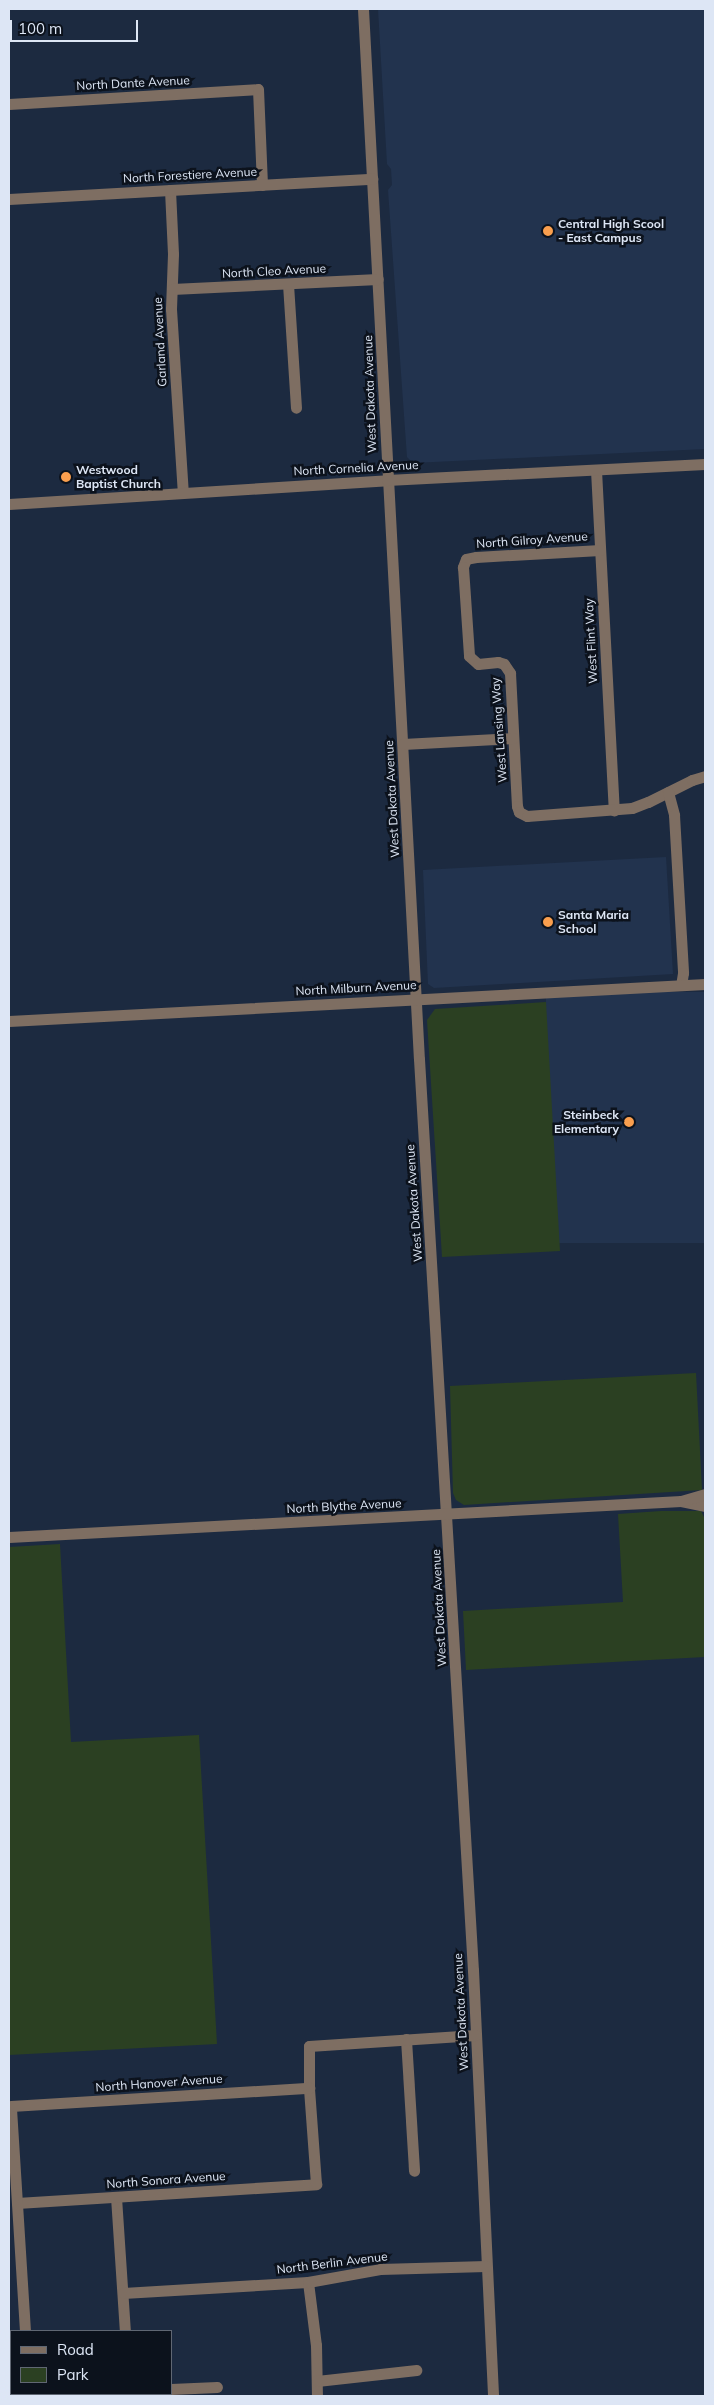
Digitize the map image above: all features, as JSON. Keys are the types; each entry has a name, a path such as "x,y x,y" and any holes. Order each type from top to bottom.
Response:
{"street":[{"name":"West Dakota Avenue","path":"363,9 417,998 448,1514 493,2396"},
{"name":"North Dante Avenue","path":"9,104 258,89 262,185"},
{"name":"North Forestiere Avenue","path":"9,199 372,179"},
{"name":"Garland Avenue","path":"170,190 173,254 172,290 183,493"},
{"name":"North Cleo Avenue","path":"172,290 378,279"},
{"path":"288,284 296,408"},
{"name":"North Cornelia Avenue","path":"9,504 388,480 705,464"},
{"name":"West Flint Way","path":"596,470 614,811"},
{"name":"North Gilroy Avenue","path":"466,559 600,550"},
{"name":"West Lansing Way","path":"466,559 463,567 469,656 478,664 498,662 504,664 510,673 517,806 519,812 527,816 614,811"},
{"path":"403,744 513,738"},
{"path":"614,811 648,802 692,780 705,776"},
{"path":"668,792 674,815 683,974 682,985"},
{"name":"North Milburn Avenue","path":"9,1021 705,984"},
{"name":"North Blythe Avenue","path":"9,1537 681,1501 705,1494"},
{"name":"North Blythe Avenue","path":"681,1501 705,1506"},
{"path":"309,2088 309,2046 476,2034"},
{"path":"406,2039 414,2171"},
{"name":"North Hanover Avenue","path":"17,2203 11,2106 309,2088"},
{"name":"North Sonora Avenue","path":"17,2203 316,2184 309,2088"},
{"path":"116,2197 125,2330"},
{"path":"17,2203 25,2330"},
{"name":"North Berlin Avenue","path":"123,2293 308,2282 380,2269 486,2266"},
{"path":"308,2282 316,2345 317,2396"},
{"path":"317,2381 416,2370"},
{"path":"172,2390 217,2387"}],"shaded area":[{"name":"Central High Scool - East Campus","path":"378,9 705,9 705,449 413,463 407,457 388,190 392,185 391,169 387,164"},
{"name":"Santa Maria School","path":"666,857 673,974 434,988 428,984 423,870"},
{"name":"Steinbeck Elementary","path":"546,992 705,992 705,1243 546,1243"}],"green space":[{"path":"546,1002 560,1251 442,1257 427,1020 435,1009"},
{"path":"696,1373 702,1490 464,1505 456,1500 453,1493 450,1386"},
{"path":"701,1511 704,1517 705,1657 466,1670 463,1611 623,1602 618,1514"},
{"path":"60,1544 71,1742 199,1735 217,2044 9,2055 9,1547"}],"place":[{"name":"Central High Scool - East Campus","path":"548,231"},
{"name":"Westwood Baptist Church","path":"66,477"},
{"name":"Santa Maria School","path":"548,922"},
{"name":"Steinbeck Elementary","path":"629,1122"}]}
